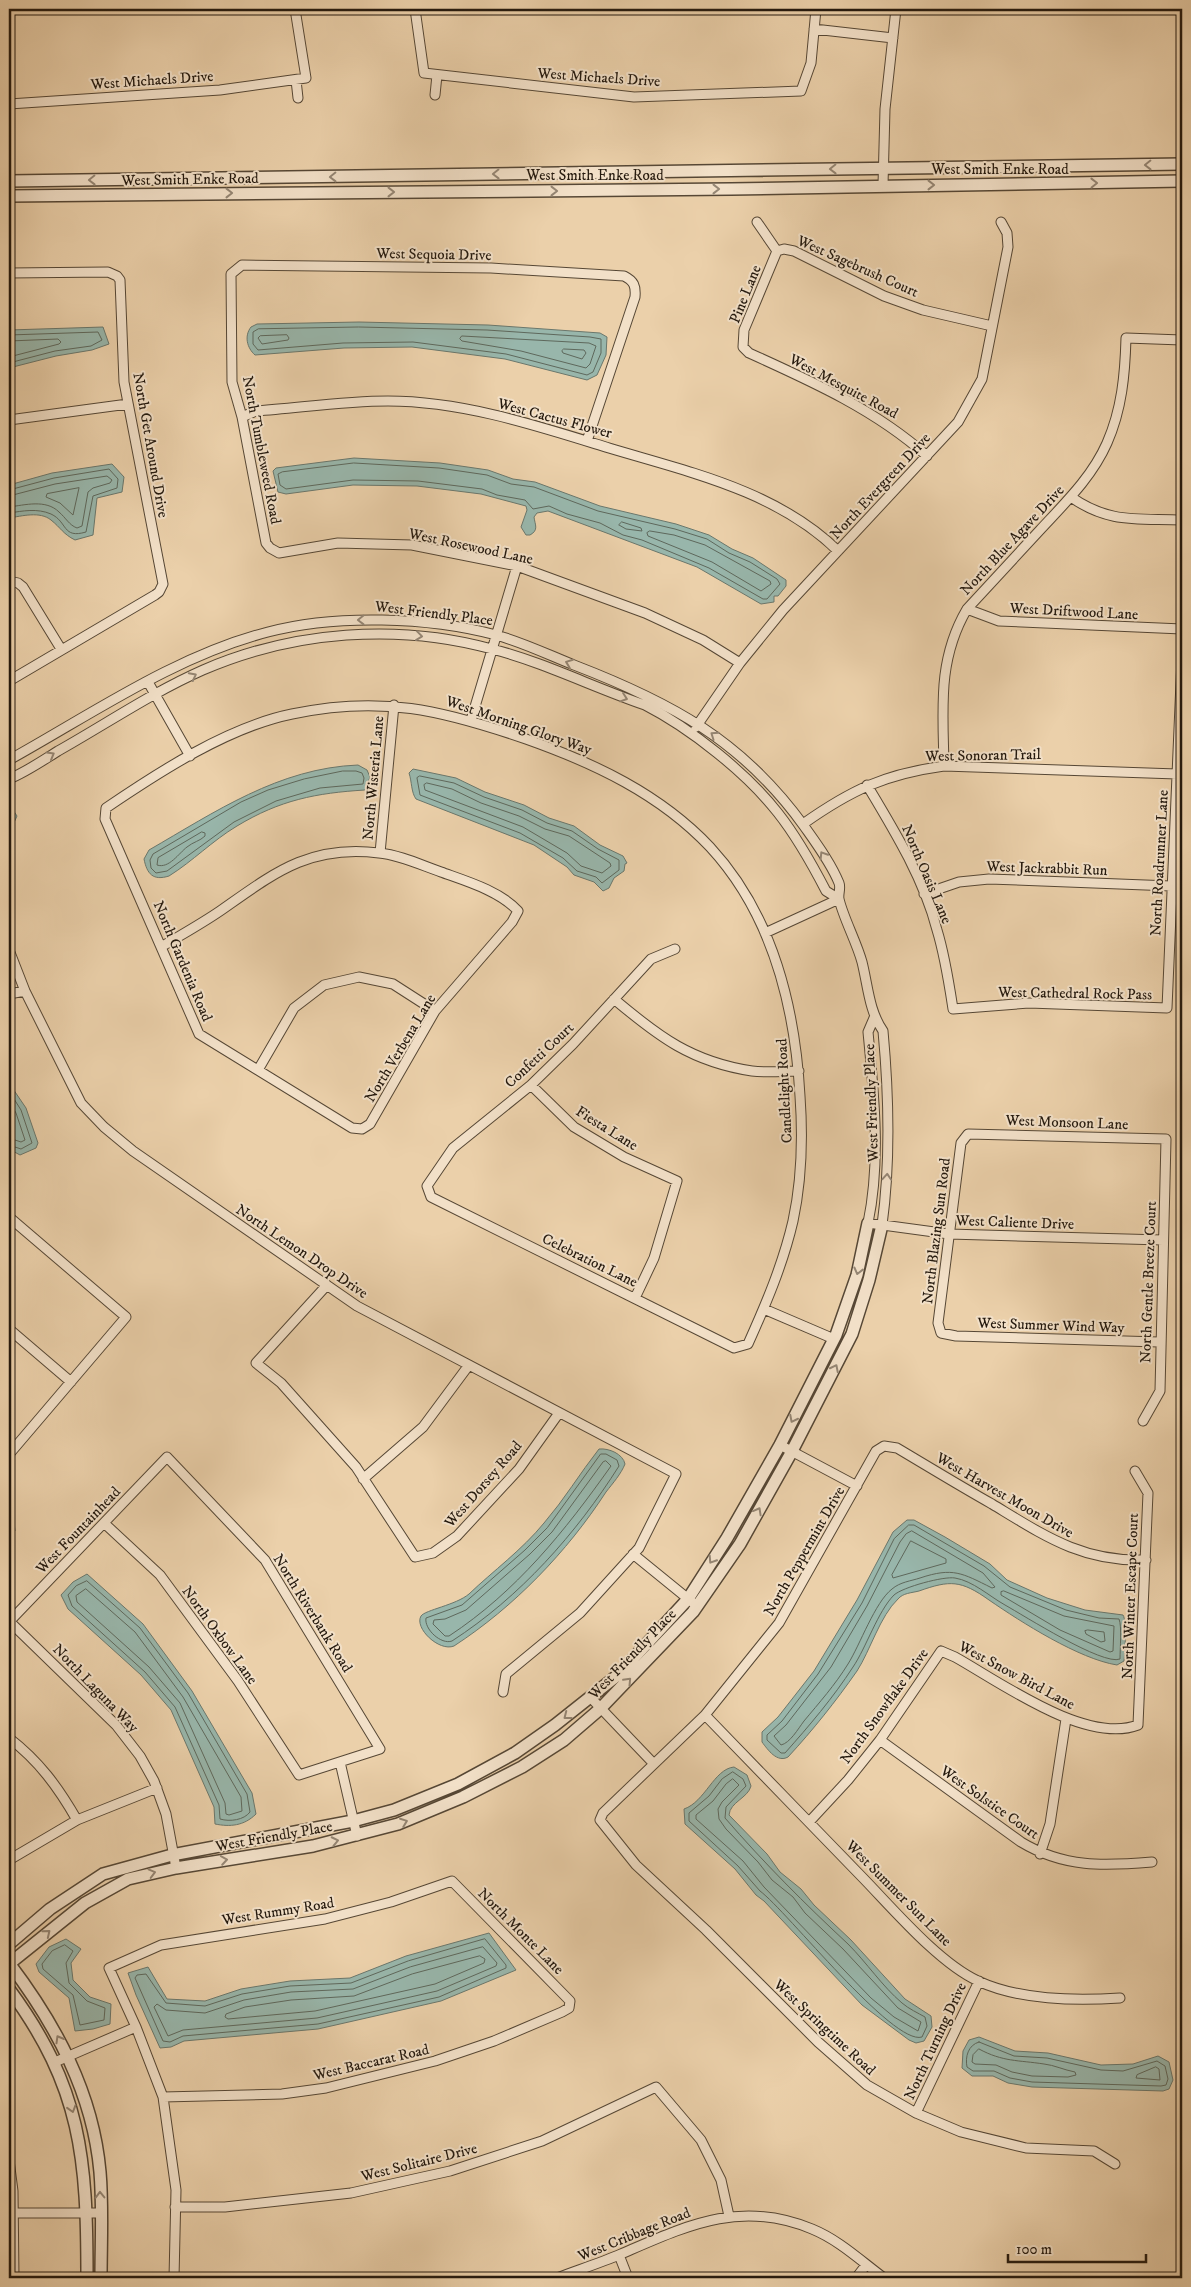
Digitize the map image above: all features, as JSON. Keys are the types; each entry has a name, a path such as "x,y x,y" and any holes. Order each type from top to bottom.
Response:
{"street":[{"name":"West Michaels Drive","path":"9,104 220,90 306,78 295,9"},
{"name":"West Michaels Drive","path":"415,9 424,73 634,97 801,91 811,63 814,29"},
{"path":"816,9 814,29 893,38"},
{"path":"883,185 884,109 896,9"},
{"path":"435,95 437,75"},
{"path":"296,80 298,98"},
{"name":"West Smith Enke Road","path":"9,181 1182,164"},
{"name":"West Smith Enke Road","path":"9,196 731,189 883,185 1182,182"},
{"name":"West Sagebrush Court","path":"757,222 777,251 784,249 794,251 884,296 922,310 992,326"},
{"name":"North Evergreen Drive","path":"691,733 740,663 783,610 958,422 972,400 982,379 1008,247 1007,233 1001,222"},
{"name":"Pine Lane","path":"744,347 744,330 777,251"},
{"name":"West Sequoia Drive","path":"236,270 242,265 491,268 624,276 632,280 636,288 636,297 587,441"},
{"name":"North Tumbleweed Road","path":"236,270 231,274 229,282 232,382 242,417 266,543 270,548"},
{"name":"North Get Around Drive","path":"9,273 108,272 118,276 122,285 123,360 128,404 164,580 162,588 155,595 61,649"},
{"name":"North Blue Agave Drive","path":"944,766 945,665 955,630 967,609 1071,497 1090,473 1107,443 1118,413 1124,379 1126,338 1182,340"},
{"name":"West Mesquite Road","path":"744,347 749,353 843,398 904,435 927,456"},
{"name":"West Cactus Flower","path":"242,417 256,411 388,402 444,406 489,414 587,441 722,482 788,513 823,536 838,551"},
{"path":"9,420 128,404"},
{"path":"1071,497 1089,510 1105,516 1182,520"},
{"name":"West Rosewood Lane","path":"270,548 278,553 338,543 412,545 517,566 645,613 703,640 740,663"},
{"path":"471,720 517,566"},
{"path":"9,581 18,583 23,587 61,649 9,681"},
{"name":"West Driftwood Lane","path":"967,609 999,621 1182,629"},
{"name":"West Friendly Place","path":"9,760 199,655 233,642 271,631 314,624 360,620 409,622 496,635 638,690 698,724 721,740 762,776 803,824 840,885 839,899 861,958 874,1018 883,1031 889,1124 886,1191 882,1225 869,1280 852,1334 791,1452 740,1544 693,1603 600,1709 564,1740 522,1767 480,1788 398,1824 312,1846 176,1868 128,1879 85,1903 9,1963"},
{"name":"West Friendly Place","path":"12,778 155,695 203,670 250,652 306,640 345,636 408,634 493,649 645,705 691,733 745,776 764,796 792,832 826,891 839,899"},
{"name":"North Roadrunner Lane","path":"1167,1008 1171,886 1180,774 1182,659"},
{"path":"148,682 190,756"},
{"name":"West Morning Glory Way","path":"106,808 190,756 239,731 289,714 345,705 394,705 432,710 471,720 568,754 625,780 665,807 710,848"},
{"name":"North Wisteria Lane","path":"380,853 394,705"},
{"name":"West Sonoran Trail","path":"803,824 838,800 867,785 907,771 944,766 1180,774"},
{"path":"9,767 12,778"},
{"name":"North Oasis Lane","path":"867,785 891,825 924,894 937,928 953,1009"},
{"name":"North Gardenia Road","path":"106,808 105,819 200,1034 352,1128 362,1129"},
{"name":"Candlelight Road","path":"710,848 746,896 765,933 782,976 794,1023 799,1071 802,1130 800,1178 782,1262 748,1344"},
{"path":"162,947 219,912 258,883 298,861 338,852 380,853"},
{"name":"North Verbena Lane","path":"362,1129 370,1124 435,1011 512,922 518,911 510,901 461,879 380,853"},
{"name":"West Jackrabbit Run","path":"924,894 959,882 989,878 1171,886"},
{"path":"765,933 839,899"},
{"name":"Confetti Court","path":"427,1186 453,1148 531,1085 651,959 675,949"},
{"name":"North Lemon Drop Drive","path":"9,950 26,991 81,1103 104,1127 134,1151 357,1306 676,1474 639,1548 633,1554"},
{"path":"258,1070 294,1008 324,985 359,977 393,984 435,1011"},
{"path":"9,994 26,991"},
{"path":"614,999 653,1033 686,1052 713,1062 753,1071 799,1071"},
{"name":"West Cathedral Rock Pass","path":"953,1009 1029,1003 1167,1008"},
{"name":"West Friendly Place","path":"9,1944 50,1909 103,1874 172,1855 353,1821 394,1810 458,1784 515,1753 590,1698 618,1676 693,1603 727,1538 780,1445 834,1339 857,1275 874,1193 876,1165 868,1032 874,1018"},
{"name":"Fiesta Lane","path":"531,1085 574,1127 624,1157 677,1181 654,1258 635,1298"},
{"name":"West Monsoon Lane","path":"968,1134 1166,1139"},
{"name":"North Blazing Sun Road","path":"942,1333 938,1323 949,1234 961,1143 968,1134"},
{"name":"North Gentle Breeze Court","path":"1143,1421 1160,1391 1159,1342 1166,1139"},
{"name":"Celebration Lane","path":"427,1186 431,1197 734,1348 748,1344"},
{"path":"9,1217 126,1317 10,1451"},
{"name":"West Caliente Drive","path":"868,1223 949,1234 1163,1240"},
{"path":"328,1285 256,1363 281,1383 356,1467 363,1479 423,1427 469,1365"},
{"path":"764,1309 834,1339"},
{"path":"9,1330 71,1382"},
{"name":"West Summer Wind Way","path":"942,1333 956,1336 1159,1342"},
{"name":"West Dorsey Road","path":"363,1479 415,1557 433,1553 457,1536 518,1469 558,1413"},
{"path":"780,1445 857,1486"},
{"name":"North Peppermint Drive","path":"600,1820 603,1813 705,1715 750,1660 787,1611 876,1451 884,1446"},
{"name":"West Harvest Moon Drive","path":"884,1446 897,1448 1058,1544 1090,1555 1123,1561 1146,1560"},
{"name":"West Fountainhead","path":"9,1621 167,1458"},
{"name":"North Riverbank Road","path":"167,1458 266,1560 380,1749 340,1762"},
{"name":"North Winter Escape Court","path":"1135,1471 1148,1493 1138,1725"},
{"name":"North Oxbow Lane","path":"104,1522 160,1576 238,1681 299,1775 340,1762"},
{"path":"503,1692 506,1674 580,1613 633,1554 693,1603"},
{"name":"North Laguna Way","path":"9,1621 116,1725 140,1756 157,1788 166,1814 172,1855 176,1868"},
{"name":"West Snow Bird Lane","path":"941,1652 955,1657 1066,1719 1096,1728 1127,1729 1138,1725"},
{"name":"North Snowflake Drive","path":"810,1821 848,1780 880,1740 941,1652"},
{"path":"590,1698 654,1764"},
{"name":"West Summer Sun Lane","path":"705,1715 810,1821 916,1933 960,1970 979,1981 1028,1995 1093,2000 1120,1998"},
{"path":"1040,1854 1050,1824 1066,1719"},
{"path":"9,1738 30,1754 47,1772 77,1820"},
{"name":"West Solstice Court","path":"880,1740 1040,1854 1089,1865 1152,1862"},
{"path":"340,1762 357,1836"},
{"path":"9,1860 77,1820 157,1788"},
{"name":"West Springtime Road","path":"600,1820 636,1866 706,1930 825,2048 867,2085 916,2113 960,2132 1026,2148 1094,2151 1115,2164"},
{"name":"West Rummy Road","path":"136,2027 109,1968 161,1945 325,1919 391,1902 452,1881"},
{"name":"North Monte Lane","path":"452,1881 570,2000"},
{"path":"9,1963 38,2002 69,2057 85,2099 94,2134 100,2172 101,2278"},
{"name":"North Turning Drive","path":"916,2113 979,1981"},
{"path":"9,1989 44,2040 55,2062 72,2110 80,2141 87,2212 87,2278"},
{"name":"West Baccarat Road","path":"163,2097 282,2094 335,2086 435,2062 494,2041 562,2012 568,2008 570,2000"},
{"path":"55,2062 136,2027 163,2097 176,2190 174,2278"},
{"name":"West Solitaire Drive","path":"176,2207 225,2207 351,2194 450,2171 542,2141 656,2087 701,2140 721,2180 729,2216"},
{"path":"9,2160 13,2190 14,2278"},
{"path":"13,2213 101,2213"},
{"name":"West Cribbage Road","path":"557,2278 619,2255 686,2226 729,2216 767,2217 811,2228 842,2245 884,2278"},
{"path":"619,2255 628,2278"},
{"path":"856,2278 866,2265"}],"water":[{"path":"359,322 488,325 600,333 607,337 606,355 597,375 587,380 505,359 412,347 344,348 255,355 247,342 249,330 257,324"},
{"path":"103,327 109,344 92,350 56,356 9,368 9,330"},
{"path":"354,458 440,463 488,470 513,479 535,482 600,506 676,524 709,535 732,549 753,558 786,580 786,586 778,596 774,596 774,602 761,604 697,567 548,511 537,513 534,517 535,531 530,535 526,535 521,527 527,510 526,506 481,494 417,486 353,485 286,494 278,492 273,471 276,468"},
{"path":"112,464 124,477 122,492 97,498 93,535 75,540 47,517 31,515 9,518 9,485 52,473"},
{"path":"358,765 367,770 370,777 365,790 330,793 283,804 237,826 169,876 155,877 147,869 144,859 149,850 249,794 301,774 329,768"},
{"path":"413,769 456,778 485,792 524,805 549,818 574,826 600,845 623,856 627,863 625,864 624,871 614,878 609,888 603,891 594,882 574,875 567,867 534,845 416,799 409,773"},
{"path":"9,804 17,816 12,827 9,828"},
{"path":"9,1083 26,1108 38,1143 36,1148 20,1155 9,1149"},
{"path":"599,1449 615,1452 622,1457 625,1464 591,1514 557,1557 498,1614 454,1646 442,1646 429,1638 421,1627 421,1616 469,1594 517,1551 551,1514"},
{"path":"9,1506 13,1512 15,1531 9,1536"},
{"path":"907,1520 914,1520 990,1564 1007,1580 1047,1598 1085,1610 1123,1615 1125,1630 1124,1661 1117,1665 1085,1655 1034,1629 979,1593 963,1585 939,1585 900,1597 886,1615 857,1671 841,1693 788,1757 777,1757 762,1742 762,1732 778,1717 814,1671 857,1600 893,1532"},
{"path":"87,1574 143,1624 192,1691 252,1793 256,1814 247,1821 237,1825 215,1824 214,1807 171,1710 141,1675 68,1609 61,1595 73,1582"},
{"path":"734,1767 747,1775 751,1786 746,1794 732,1807 729,1815 767,1854 780,1872 801,1889 814,1905 851,1940 905,1999 931,2016 932,2027 924,2041 916,2043 909,2040 862,2005 764,1901 756,1895 735,1869 685,1824 684,1809 698,1800 721,1773"},
{"path":"489,1933 516,1970 441,2001 318,2029 184,2041 171,2047 160,2048 128,1973 148,1967 167,1999 205,2001 241,1989 290,1981 350,1978 406,1956"},
{"path":"66,1939 81,1949 71,1963 73,1980 90,1997 111,2004 110,2024 93,2029 75,2031 69,1998 39,1972 36,1964 49,1947"},
{"path":"979,2037 1015,2051 1048,2053 1101,2065 1133,2064 1158,2056 1169,2062 1173,2080 1169,2089 1163,2091 1032,2087 1008,2083 993,2076 972,2076 962,2068 963,2051 969,2040"}]}
